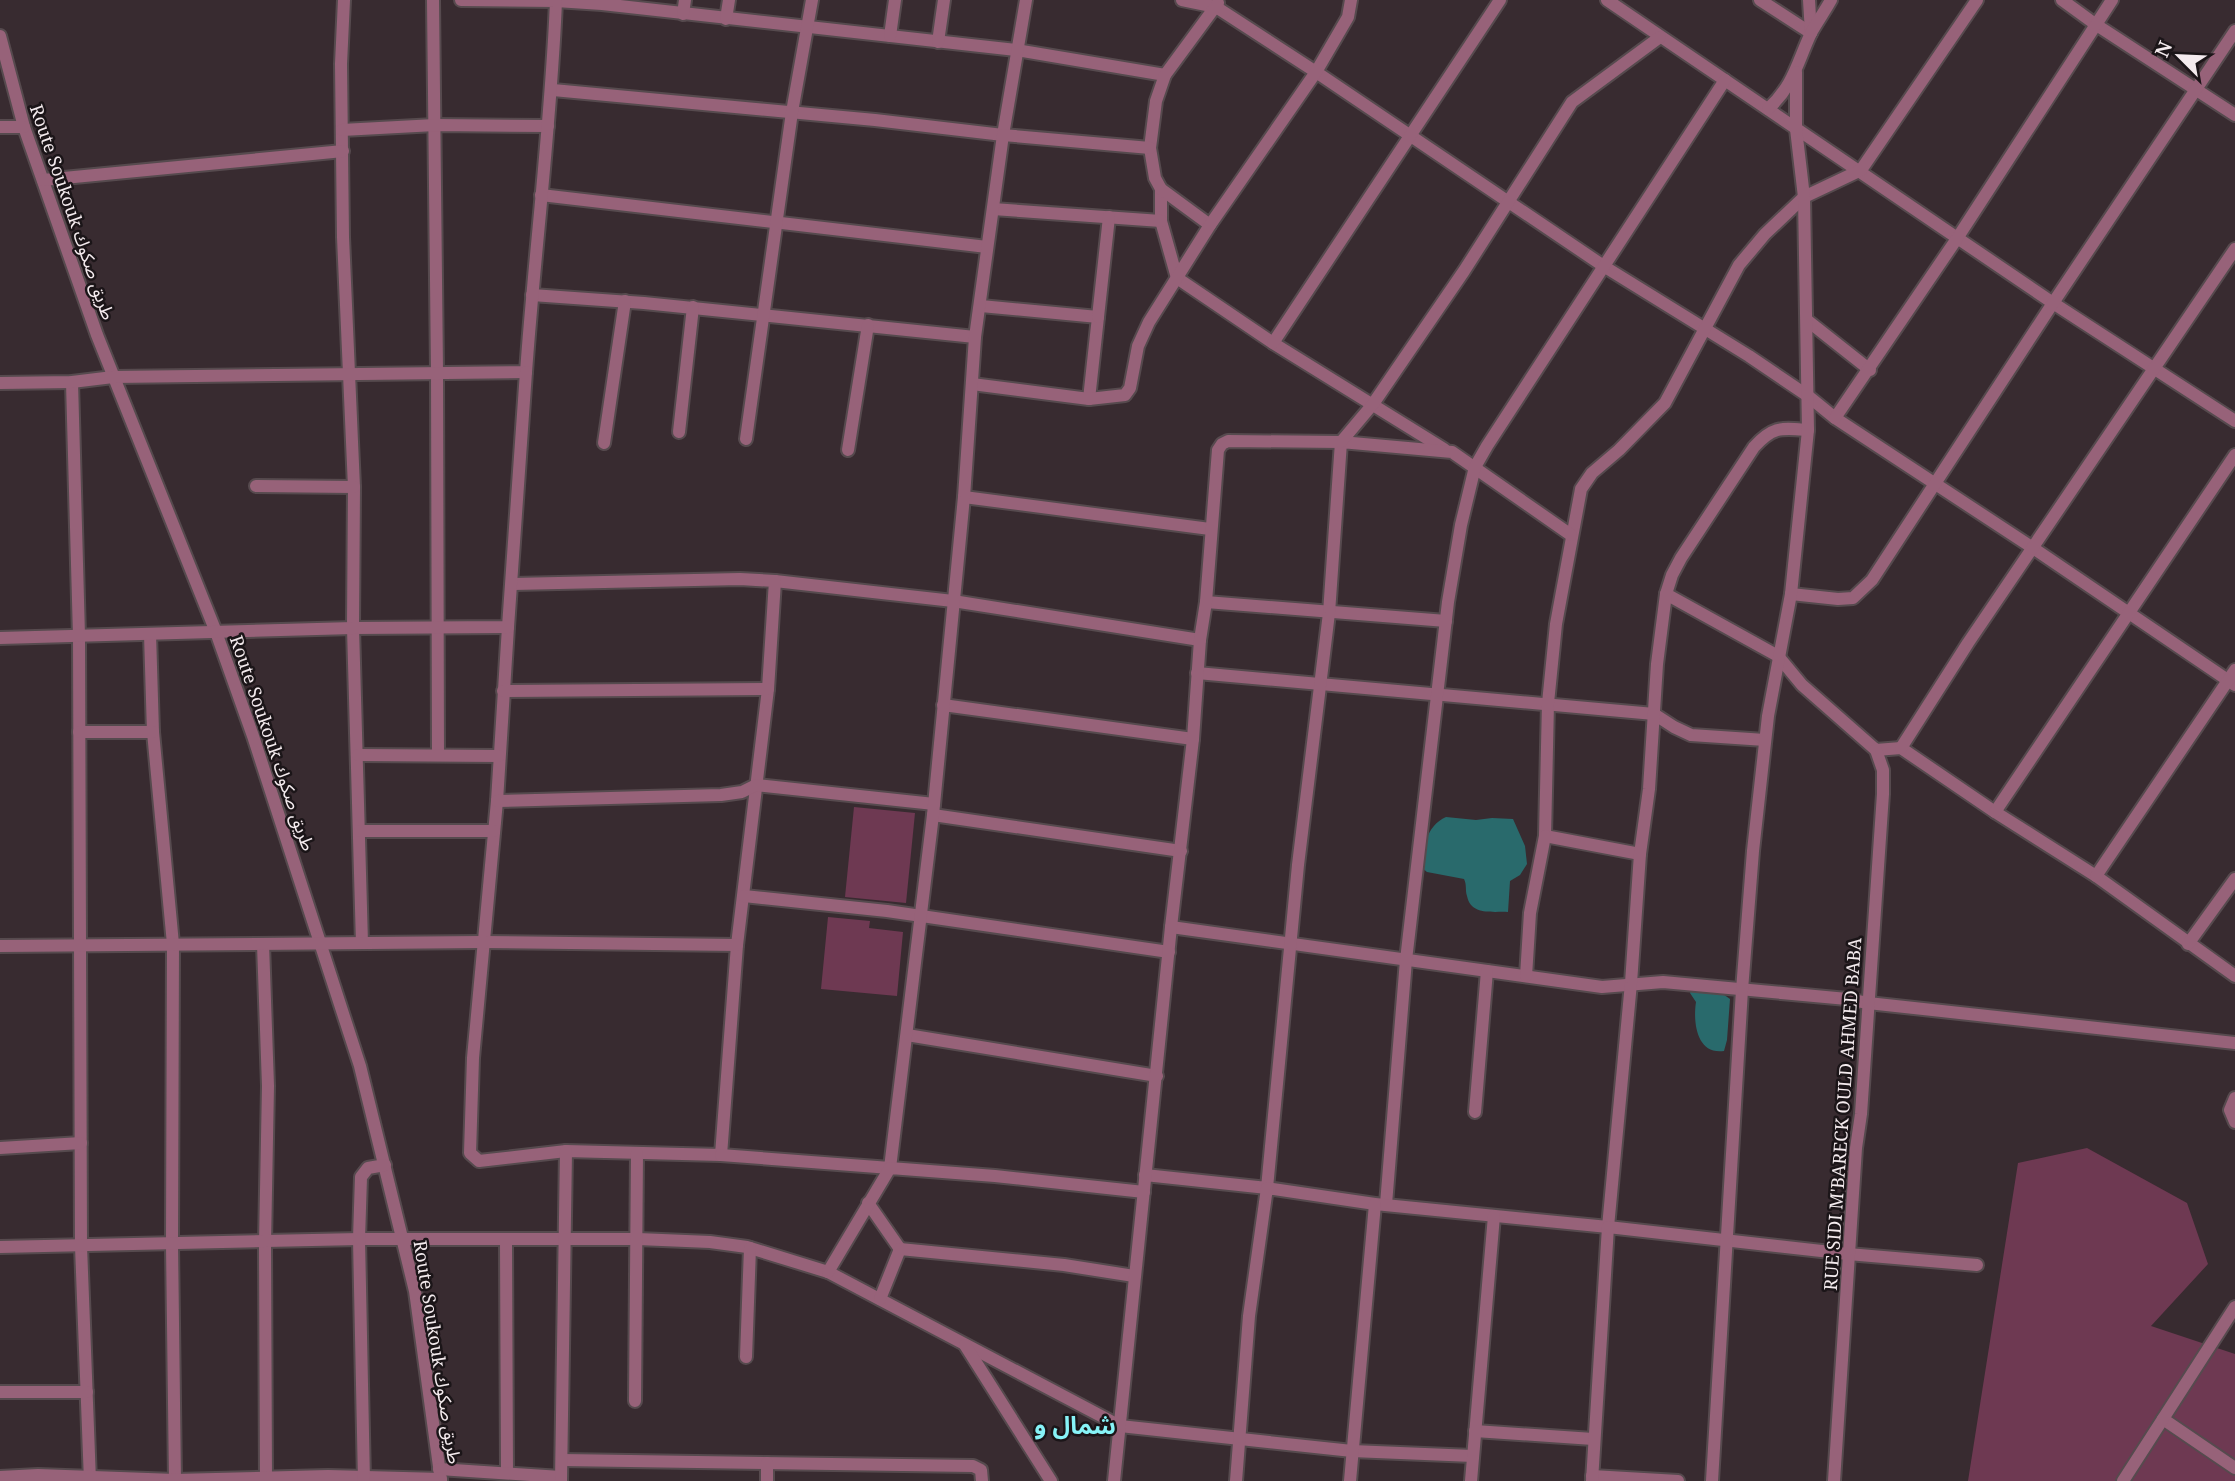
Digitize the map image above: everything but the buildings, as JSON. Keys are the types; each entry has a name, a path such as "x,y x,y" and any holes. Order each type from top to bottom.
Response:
{"street":[{"path":"344,0 343,237 354,487 353,628 362,943"},
{"path":"433,0 438,372 438,755"},
{"path":"461,0 602,2 726,19 1016,50 1165,75"},
{"path":"683,14 685,0"},
{"path":"726,19 729,0"},
{"path":"746,439 792,112 811,0"},
{"path":"890,36 895,0"},
{"path":"938,42 944,0"},
{"path":"828,1272 890,1168 933,809 964,498 975,338 981,306 986,247 1026,0"},
{"path":"1182,0 1218,3 1408,136 1509,200 1605,267 1808,396 1835,418 2233,679 2096,876"},
{"path":"972,384 1089,399 1125,395 1130,388 1143,334 1210,225 1316,72 1348,17 1350,0"},
{"path":"1273,343 1500,0"},
{"path":"1607,0 1861,170 2053,303 2235,421"},
{"path":"1760,0 1811,33"},
{"path":"1809,0 1811,33"},
{"path":"1768,109 1785,92 1811,33 1831,0"},
{"path":"1526,976 1530,913 1545,836 1548,703 1556,624 1581,489 1592,473 1665,403 1740,265 1765,234 1804,197 1861,170 1977,0"},
{"path":"2062,0 2235,115"},
{"path":"1835,418 1958,237 2112,0"},
{"path":"556,1 553,90 531,295 497,801 472,1058 470,1153 479,1161 566,1151 721,1155 995,1176 1144,1192"},
{"path":"1210,225 1161,189 1155,178 1150,148 1156,101 1165,75 1218,3"},
{"path":"1791,594 1853,598 1872,580 2235,31"},
{"name":"Route Soukouk طريق صكوك","path":"0,36 24,127 113,377 216,632 253,736 360,1066 415,1291 440,1477"},
{"path":"1236,1481 1248,1316 1267,1188 1290,943 1329,613 1341,442 1373,404 1572,102 1660,37"},
{"path":"1712,1481 1753,851 1765,740 1791,594 1808,430 1804,197 1796,129 1796,72"},
{"path":"1350,1481 1437,694 1461,525 1475,467 1725,80"},
{"path":"553,90 1150,148"},
{"path":"342,130 435,125 548,126"},
{"path":"0,127 24,127"},
{"path":"43,180 343,151"},
{"path":"1161,189 1161,221 1177,278 1273,343 1447,451"},
{"path":"541,195 986,247"},
{"path":"993,209 1161,221"},
{"path":"1089,399 1109,217"},
{"path":"1901,747 2153,368 2233,257"},
{"path":"531,295 693,307 975,338"},
{"path":"604,443 625,301"},
{"path":"981,306 1098,317"},
{"path":"679,432 693,307"},
{"path":"1808,321 1870,369"},
{"path":"848,450 867,326"},
{"path":"0,383 72,382 113,377 526,372"},
{"path":"72,382 79,636 81,1246 90,1479"},
{"path":"1678,1481 1592,1478 1608,1227 1640,854 1649,789 1666,594 1681,558 1754,447 1767,432 1776,429 1808,430"},
{"path":"1114,1481 1193,739 1218,450 1228,441 1341,442 1447,451 1460,455 1571,535"},
{"path":"1995,811 2235,455"},
{"path":"256,486 354,487"},
{"path":"964,498 1210,529"},
{"path":"513,584 740,579 775,581 953,601 1200,639"},
{"path":"721,1155 737,945 768,689 775,581"},
{"path":"1666,594 1778,656 1802,685 1876,750 1901,747 2096,876 2235,976"},
{"path":"1206,602 1446,621"},
{"path":"0,638 353,628 508,627"},
{"path":"150,634 153,733 173,944 172,1244 175,1481"},
{"path":"1197,673 1654,714 1691,735 1765,740"},
{"path":"503,691 768,689"},
{"path":"943,705 1193,739"},
{"path":"79,732 153,733"},
{"name":"RUE SIDI M'BARECK OULD AHMED BABA","path":"1834,1481 1883,794 1883,770 1876,750"},
{"path":"358,755 499,756"},
{"path":"497,801 733,794 756,785 933,809 1181,851"},
{"path":"360,831 494,831"},
{"path":"1545,836 1640,854"},
{"path":"2188,944 2235,879"},
{"path":"744,896 841,905 1169,952"},
{"path":"1171,927 1602,987 1663,982 1847,999 2235,1044"},
{"path":"0,946 482,942 737,945"},
{"path":"263,944 268,1086 264,1243 266,1480"},
{"path":"1475,1112 1488,971"},
{"path":"908,1035 1157,1076"},
{"path":"2235,1098 2230,1110 2235,1122"},
{"path":"0,1148 81,1143"},
{"path":"0,1477 38,1475 175,1481 266,1480 328,1475 364,1479 507,1473 561,1479 566,1151"},
{"path":"635,1401 637,1153"},
{"path":"364,1479 359,1240 361,1177 368,1168 385,1165"},
{"path":"1145,1175 1381,1204 1977,1265"},
{"path":"868,1203 900,1249 1064,1265 1134,1276"},
{"path":"1471,1481 1494,1216"},
{"path":"0,1247 359,1240 638,1239 710,1242 750,1248 828,1272 1120,1426 1352,1451 1473,1457"},
{"path":"506,1241 507,1473"},
{"path":"746,1357 750,1248"},
{"path":"880,1299 900,1249"},
{"path":"2123,1481 2235,1307"},
{"path":"964,1343 1051,1481"},
{"path":"0,1392 87,1392"},
{"path":"2163,1419 2235,1468"},
{"path":"1475,1431 1593,1439"},
{"path":"562,1460 973,1466 981,1470 982,1481"},
{"path":"767,1463 767,1481"}],"shaded area":[{"path":"854,807 915,813 906,903 845,897"},
{"path":"828,917 870,921 869,928 903,932 897,996 821,989"},
{"path":"2087,1148 2187,1203 2208,1264 2151,1326 2235,1354 2235,1481 1968,1481 2018,1163"}],"water":[{"path":"1446,817 1476,820 1513,819 1525,846 1527,864 1520,875 1510,881 1508,912 1478,910 1469,902 1464,879 1427,872 1421,867 1430,832"},
{"path":"1692,989 1720,992 1730,999 1724,1051 1707,1048 1698,1035 1696,1002 1690,993"}],"district":[{"name":"شمال و","path":"1075,1424"}]}
